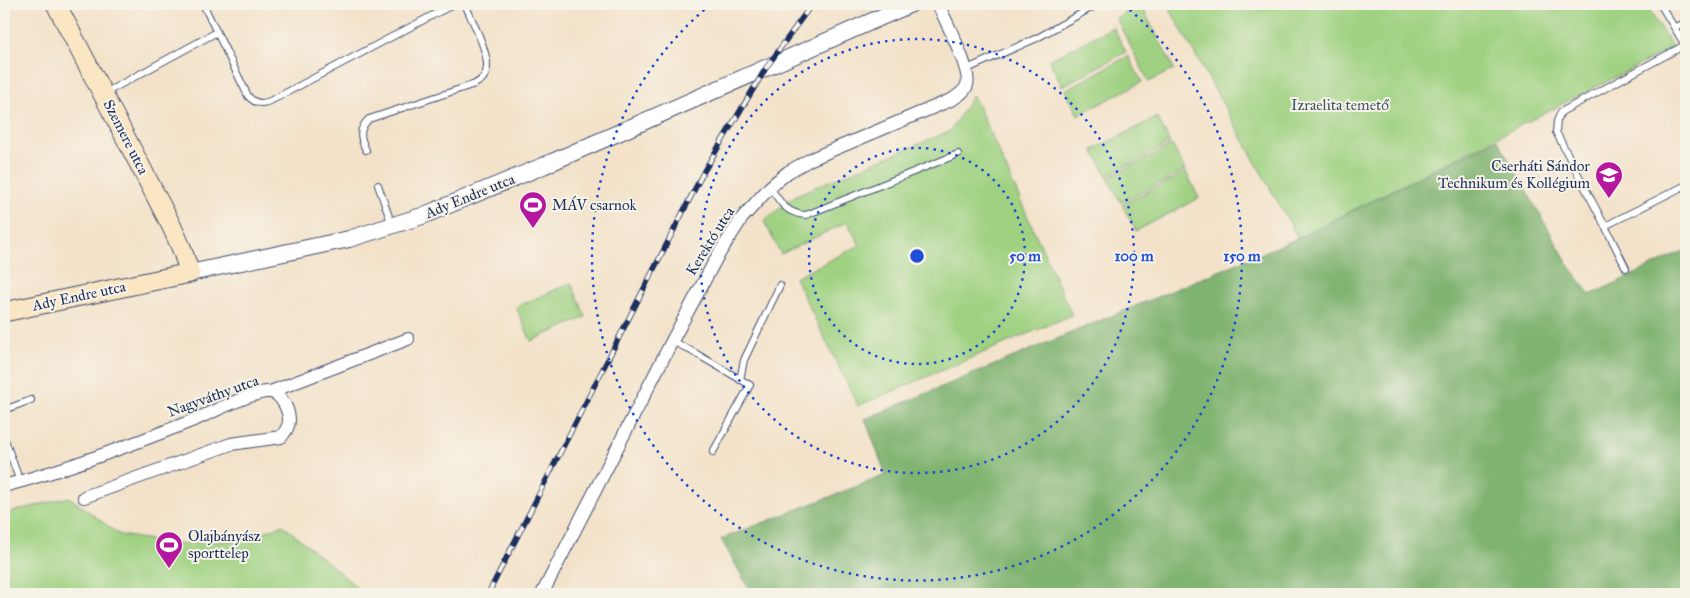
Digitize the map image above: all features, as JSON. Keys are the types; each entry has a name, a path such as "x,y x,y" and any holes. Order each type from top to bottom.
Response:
{"main road":[{"name":"Szemere utca","path":"56,4 171,224 190,273"},
{"name":"Ady Endre utca","path":"4,312 190,273"}],"street":[{"name":"Ady Endre utca","path":"190,273 349,239 422,216 542,166 912,4"},
{"path":"938,4 967,69"},
{"name":"Kerektó utca","path":"542,594 672,341 731,232 747,212 770,187 788,172 811,159 953,99 968,84 967,69"},
{"path":"270,392 408,339"},
{"name":"Nagyváthy utca","path":"4,486 178,426 248,398 270,392 277,395 283,401 289,416 286,431 281,437 231,444 84,497"}],"lane":[{"path":"204,4 248,96 255,102 262,104 454,4"},
{"path":"366,150 360,136 363,124 369,119 475,84 487,72 485,52 465,4"},
{"path":"967,69 1037,38 1098,4"},
{"path":"1626,268 1556,132 1557,121 1561,112 1686,46 1660,4"},
{"path":"1674,27 1686,23"},
{"path":"104,94 217,32"},
{"path":"770,187 785,209 806,215 958,154"},
{"path":"378,185 393,226"},
{"path":"1605,226 1686,185"},
{"path":"740,380 744,360 780,285"},
{"path":"672,341 750,385 713,452"},
{"path":"4,410 30,400"},
{"path":"4,437 20,482"}],"green space":[{"name":"Izraelita temető","path":"1167,4 1645,4 1673,48 1298,238"},
{"path":"1141,5 1174,69 1149,82 1116,18"},
{"path":"1113,27 1126,52 1062,86 1049,60"},
{"path":"1128,56 1142,82 1078,115 1065,90"},
{"path":"973,95 1072,315 858,406 795,278 860,245 847,222 781,254 764,221 796,195 950,131"},
{"path":"1157,117 1170,143 1107,176 1093,150"},
{"path":"1497,139 1569,265 1590,295 1686,250 1686,594 752,594 721,539 886,475 865,419 1298,238"},
{"path":"1172,145 1185,170 1121,203 1108,178"},
{"path":"1186,172 1199,198 1136,231 1122,205"},
{"path":"571,283 586,317 531,341 516,307"},
{"name":"Olajbányász sporttelep","path":"69,497 120,535 177,544 242,540 283,525 365,594 4,594 4,514"}],"railway":[{"path":"488,594 704,171 766,68 812,4"}],"place":[{"name":"Cserháti Sándor Technikum és Kollégium","path":"1609,199"},
{"name":"MÁV csarnok","path":"533,229"},
{"name":"Olajbányász sporttelep","path":"169,569"}]}
